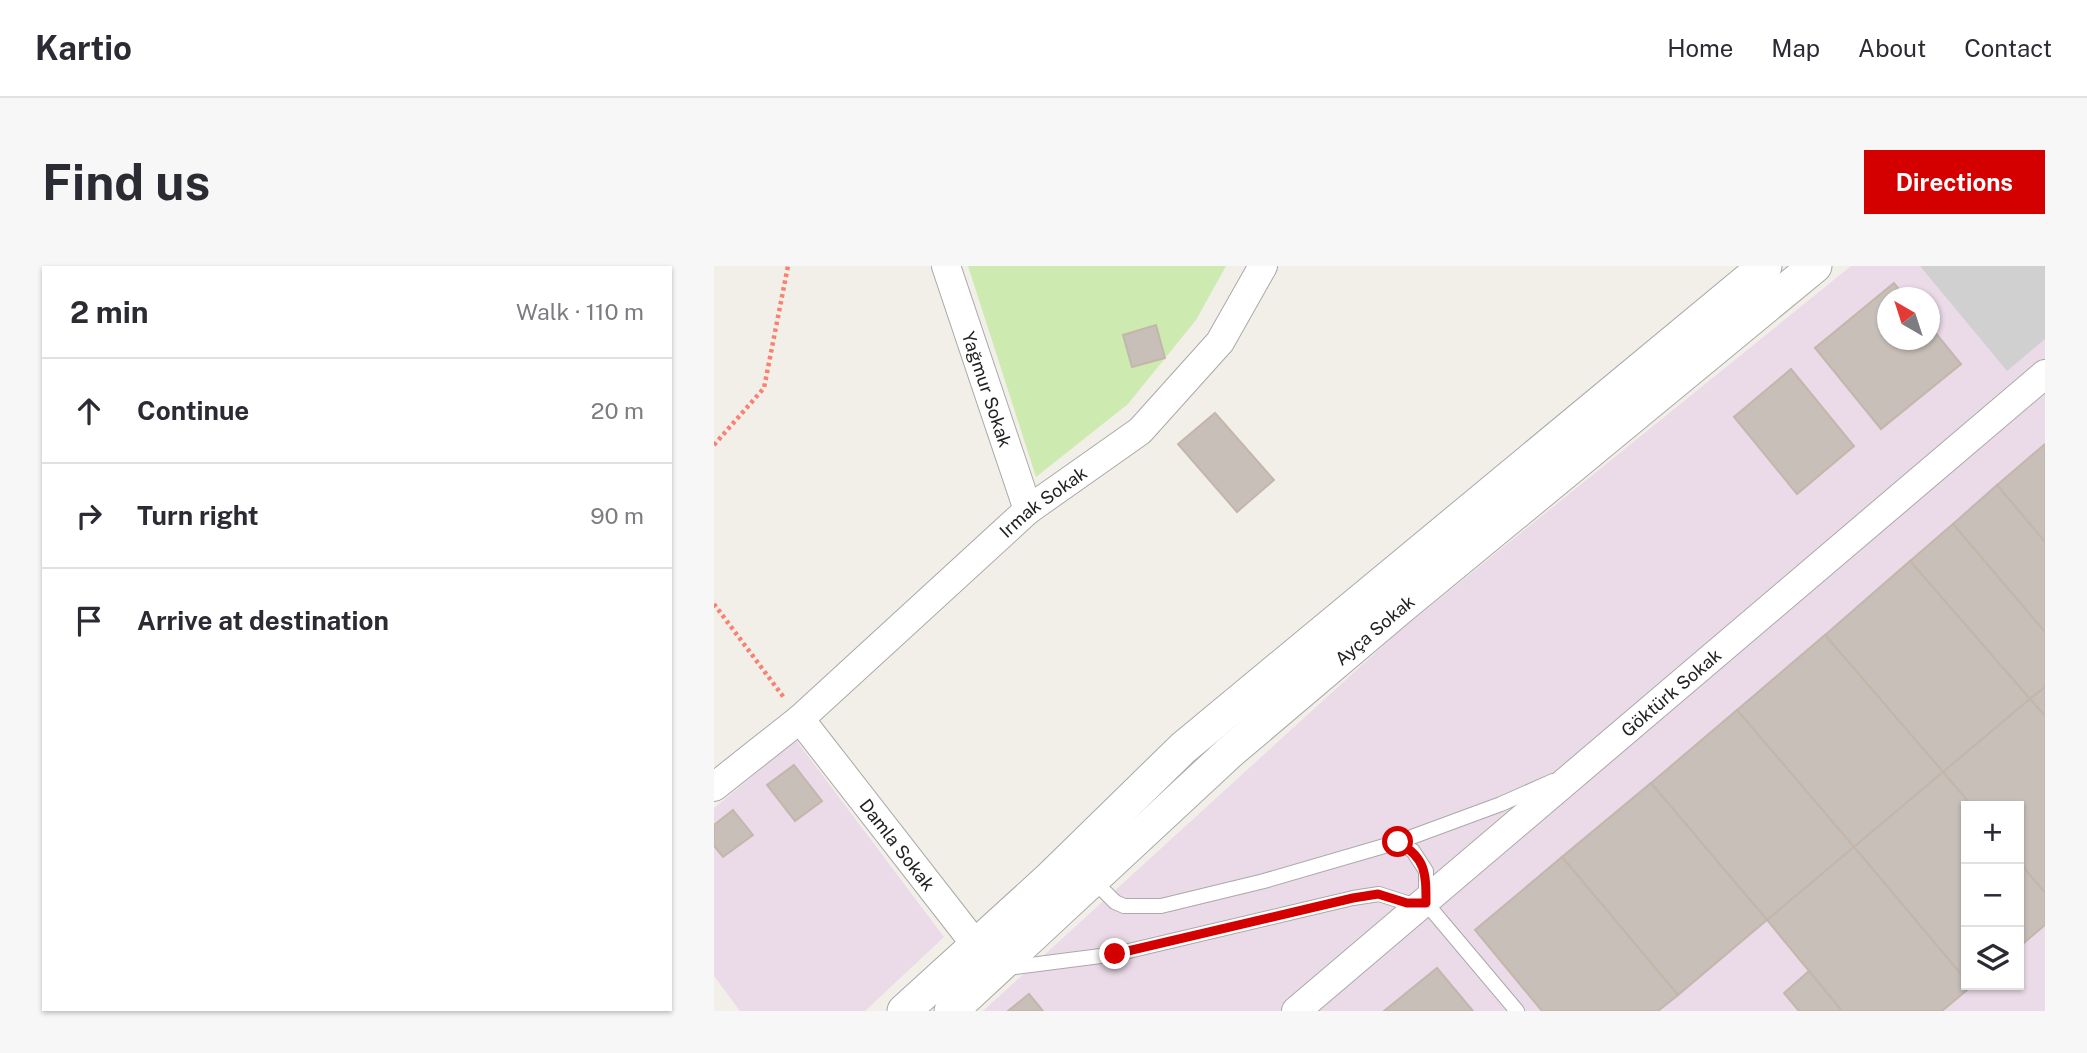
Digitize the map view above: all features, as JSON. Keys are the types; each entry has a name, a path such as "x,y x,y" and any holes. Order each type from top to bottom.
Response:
{"street":[{"name":"Yağmur Sokak","path":"946,266 1028,510"},
{"name":"Irmak Sokak","path":"714,787 800,719 1028,510 1140,431 1220,341 1263,266"},
{"name":"Ayça Sokak","path":"951,1011 985,958 1049,879 1183,748 1765,266"},
{"name":"Ayça Sokak","path":"985,958 1092,879 1231,751 1358,643 1815,266"},
{"name":"Göktürk Sokak","path":"1296,1011 2045,374"},
{"name":"Damla Sokak","path":"800,719 985,958"},
{"path":"904,1011 985,958"}],"lane":[{"path":"1092,879 1115,902 1124,906 1161,906 1265,881 1398,842 1501,804 1584,768"},
{"path":"1398,842 1413,851 1426,871 1426,903 1517,1011"},
{"path":"985,958 1115,954 1378,894 1407,903 1426,903"}],"path":[{"path":"714,445 764,388 788,266"},
{"path":"714,604 800,719"}],"shaded area":[{"path":"1851,266 2045,266 2045,1011 983,1011 1397,633"},
{"path":"1920,266 2045,266 2045,339 2007,371"},
{"path":"796,740 944,937 865,1011 740,1011 714,976 714,808"}],"green space":[{"path":"968,266 1226,266 1196,320 1128,404 1036,477"}],"building":[{"path":"1877,297 1877,350 1940,350 1940,338 1961,364 1881,429 1815,348"},
{"path":"1156,325 1165,358 1132,367 1123,335"},
{"path":"1791,369 1854,446 1797,494 1734,417"},
{"path":"1215,413 1274,480 1237,512 1178,444"},
{"path":"2045,444 2045,542 1997,485"},
{"path":"1997,485 2045,542 2045,632 1953,524"},
{"path":"1953,524 2045,632 2045,687 2030,699 1910,561"},
{"path":"1910,561 2030,699 1943,772 1825,635"},
{"path":"1825,635 1943,772 1854,847 1737,710"},
{"path":"2045,687 2045,716 2030,699"},
{"path":"2030,699 2045,716 2045,893 2024,868 2024,801 1968,801 1943,772"},
{"path":"1737,710 1854,847 1767,920 1651,783"},
{"path":"794,765 822,801 795,821 767,785"},
{"path":"1943,772 1968,801 1961,801 1961,974 1854,847"},
{"path":"1651,783 1767,920 1678,995 1562,857"},
{"path":"733,810 753,835 723,857 714,846 714,825"},
{"path":"1854,847 1961,974 1961,990 1967,990 1942,1011 1842,1011 1767,920"},
{"path":"1562,857 1678,995 1658,1011 1542,1011 1475,930"},
{"path":"2024,868 2045,893 2045,925 2024,943"},
{"path":"1437,968 1473,1011 1384,1011"},
{"path":"1809,971 1842,1011 1799,1011 1784,993"},
{"path":"1029,994 1043,1011 1008,1011"}],"route":[{"path":"1115,954 1353,898 1378,894 1407,903 1426,903 1426,871 1413,851 1398,842"}]}
